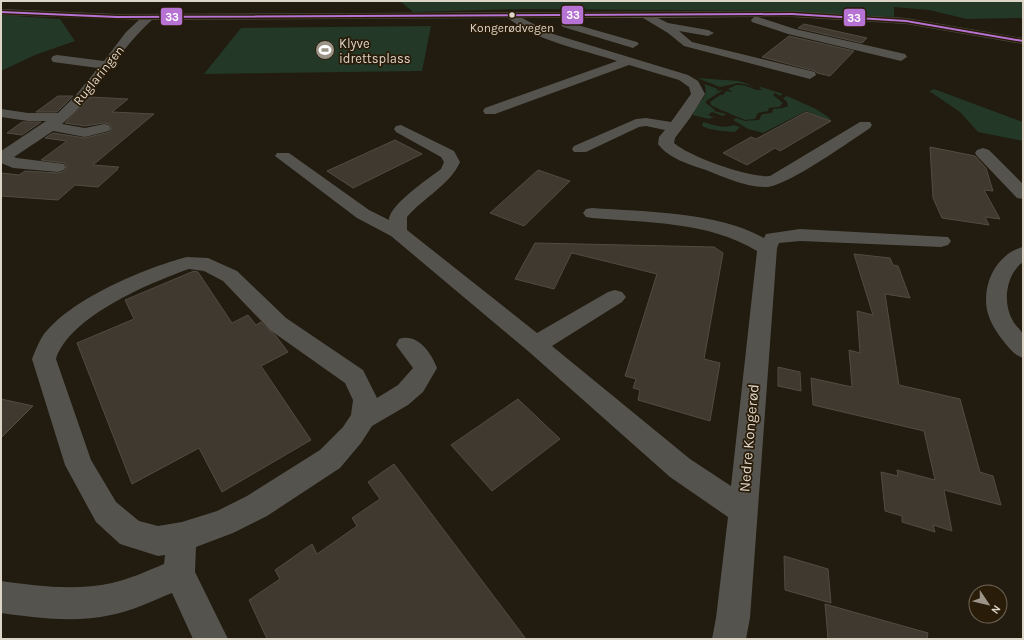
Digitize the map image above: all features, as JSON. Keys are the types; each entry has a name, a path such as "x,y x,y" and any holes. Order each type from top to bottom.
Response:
{"street":[{"path":"13,13 48,3"},
{"path":"1,12 91,16 150,16 331,11 450,15 792,14 906,22 1023,41"},
{"path":"509,14 522,24 549,36 685,78 697,88 698,94 685,115 667,137 666,142 668,146 675,152 748,179 770,181 778,179 865,125"},
{"path":"544,14 567,25 633,44"},
{"path":"644,14 675,33 681,40 688,44 810,75"},
{"path":"744,14 755,20 792,32 901,57"},
{"path":"450,15 479,26"},
{"path":"906,22 904,17 906,15 945,18"},
{"name":"Ruglaringen","path":"1,156 56,121 80,99 129,36 150,16"},
{"path":"879,19 882,25 888,28 941,35"},
{"path":"508,28 522,24"},
{"path":"663,25 708,33"},
{"path":"57,59 106,65"},
{"path":"490,111 630,60"},
{"path":"1,113 56,121 63,130 91,132 104,128"},
{"path":"580,149 636,123 646,122 674,128"},
{"path":"398,232 398,216 410,202 448,171 452,162 448,154 401,129"},
{"path":"983,153 1023,194"},
{"path":"1,156 13,163 58,167"},
{"path":"283,156 362,214 398,232 536,345 680,468 742,510"},
{"path":"592,213 667,219 713,227 770,243 800,235 941,241"},
{"name":"Nedre Kongerød","path":"729,639 733,618 742,510 770,243"},
{"path":"1023,254 1004,268 998,282 996,299 1001,320 1023,350"},
{"path":"364,418 365,400 354,377 309,344 278,324 230,276 211,266 201,263 187,263 159,272 123,289 88,310 66,325 50,342 44,358 79,466 106,512 131,534 158,542 182,537 223,523 257,506 330,459 352,435 364,418 408,392 421,377 425,368 423,362 407,345"},
{"path":"536,345 615,297"},
{"path":"182,537 179,574 211,639"},
{"path":"1,597 40,603 80,604 125,595 179,574"}],"green space":[{"path":"400,1 1023,1 1023,18 967,19 929,10 894,7 894,17 782,11 523,9 413,12"},
{"path":"1,15 60,19 75,41 35,55 1,71"},
{"name":"Klyve idrettsplass","path":"431,26 422,71 204,74 241,28"},
{"path":"697,78 739,81 754,86 738,83 720,87"},
{"path":"704,84 718,89 716,91 723,90 706,101 706,103 715,110 714,111 726,114 723,116 712,112 708,115 714,117 709,119 693,115 706,93"},
{"path":"736,85 741,85 756,90 764,90 758,88 761,87 783,94 780,96 775,93 773,95 783,103 779,107 769,108 768,111 758,113 755,119 745,120 712,106 710,102 720,95 723,95 726,91 733,92 728,89"},
{"path":"934,89 1023,122 1023,141 978,132 960,112 929,91"},
{"path":"787,96 816,109 831,119 829,120 806,111 763,133 748,129 733,120 736,118 745,121 759,120 762,114 772,113 773,109 788,106 787,102 783,98"},
{"path":"703,122 719,126 727,127 734,125 740,127 735,132 710,129 702,126"}],"building":[{"path":"804,24 867,38 862,43 798,28"},
{"path":"789,36 854,51 830,76 762,57"},
{"path":"58,96 73,96 57,112 36,112"},
{"path":"90,97 128,99 112,112 154,114 93,165 119,167 118,169 98,187 75,185 58,200 1,196 1,173 19,175 25,171 58,173 65,171 67,166 64,163 41,160 67,141 45,138 53,133 85,138 110,132 112,127 109,124 104,123 85,126 65,123"},
{"path":"806,112 831,121 780,151 775,148 747,165 723,153 751,137 756,139"},
{"path":"22,122 41,122 22,135 7,133"},
{"path":"395,140 422,154 353,188 327,171"},
{"path":"930,147 975,156 986,168 993,191 984,190 1000,219 985,217 989,225 942,218 933,198"},
{"path":"538,170 570,181 524,226 490,213"},
{"path":"535,243 714,247 723,253 704,359 720,363 710,421 638,400 640,390 633,388 636,379 625,376 657,274 572,252 554,289 515,279"},
{"path":"854,254 890,258 893,265 898,266 910,298 885,294 899,385 960,399 980,472 993,476 1001,505 944,490 952,531 933,525 935,532 902,522 902,516 885,511 881,472 898,476 897,470 935,480 924,431 813,405 811,378 852,387 849,350 860,353 857,311 873,315"},
{"path":"194,271 198,272 232,323 248,315 256,325 261,322 276,336 288,352 261,366 311,440 222,492 199,448 132,484 77,343 134,319 125,300"},
{"path":"778,367 800,372 801,391 778,386"},
{"path":"1,399 33,406 1,438"},
{"path":"518,399 560,439 492,491 451,445"},
{"path":"394,464 526,639 267,639 249,600 280,579 275,570 312,544 317,554 357,526 352,518 380,499 368,482"},
{"path":"784,556 828,569 831,603 785,590"},
{"path":"825,604 928,633 927,639 828,639"}],"transit line":[{"name":"33","path":"1,12 117,17 792,14 906,21 1023,41"}],"place":[{"name":"Kongerødvegen","path":"512,15"},
{"name":"Klyve idrettsplass","path":"325,50"}]}
